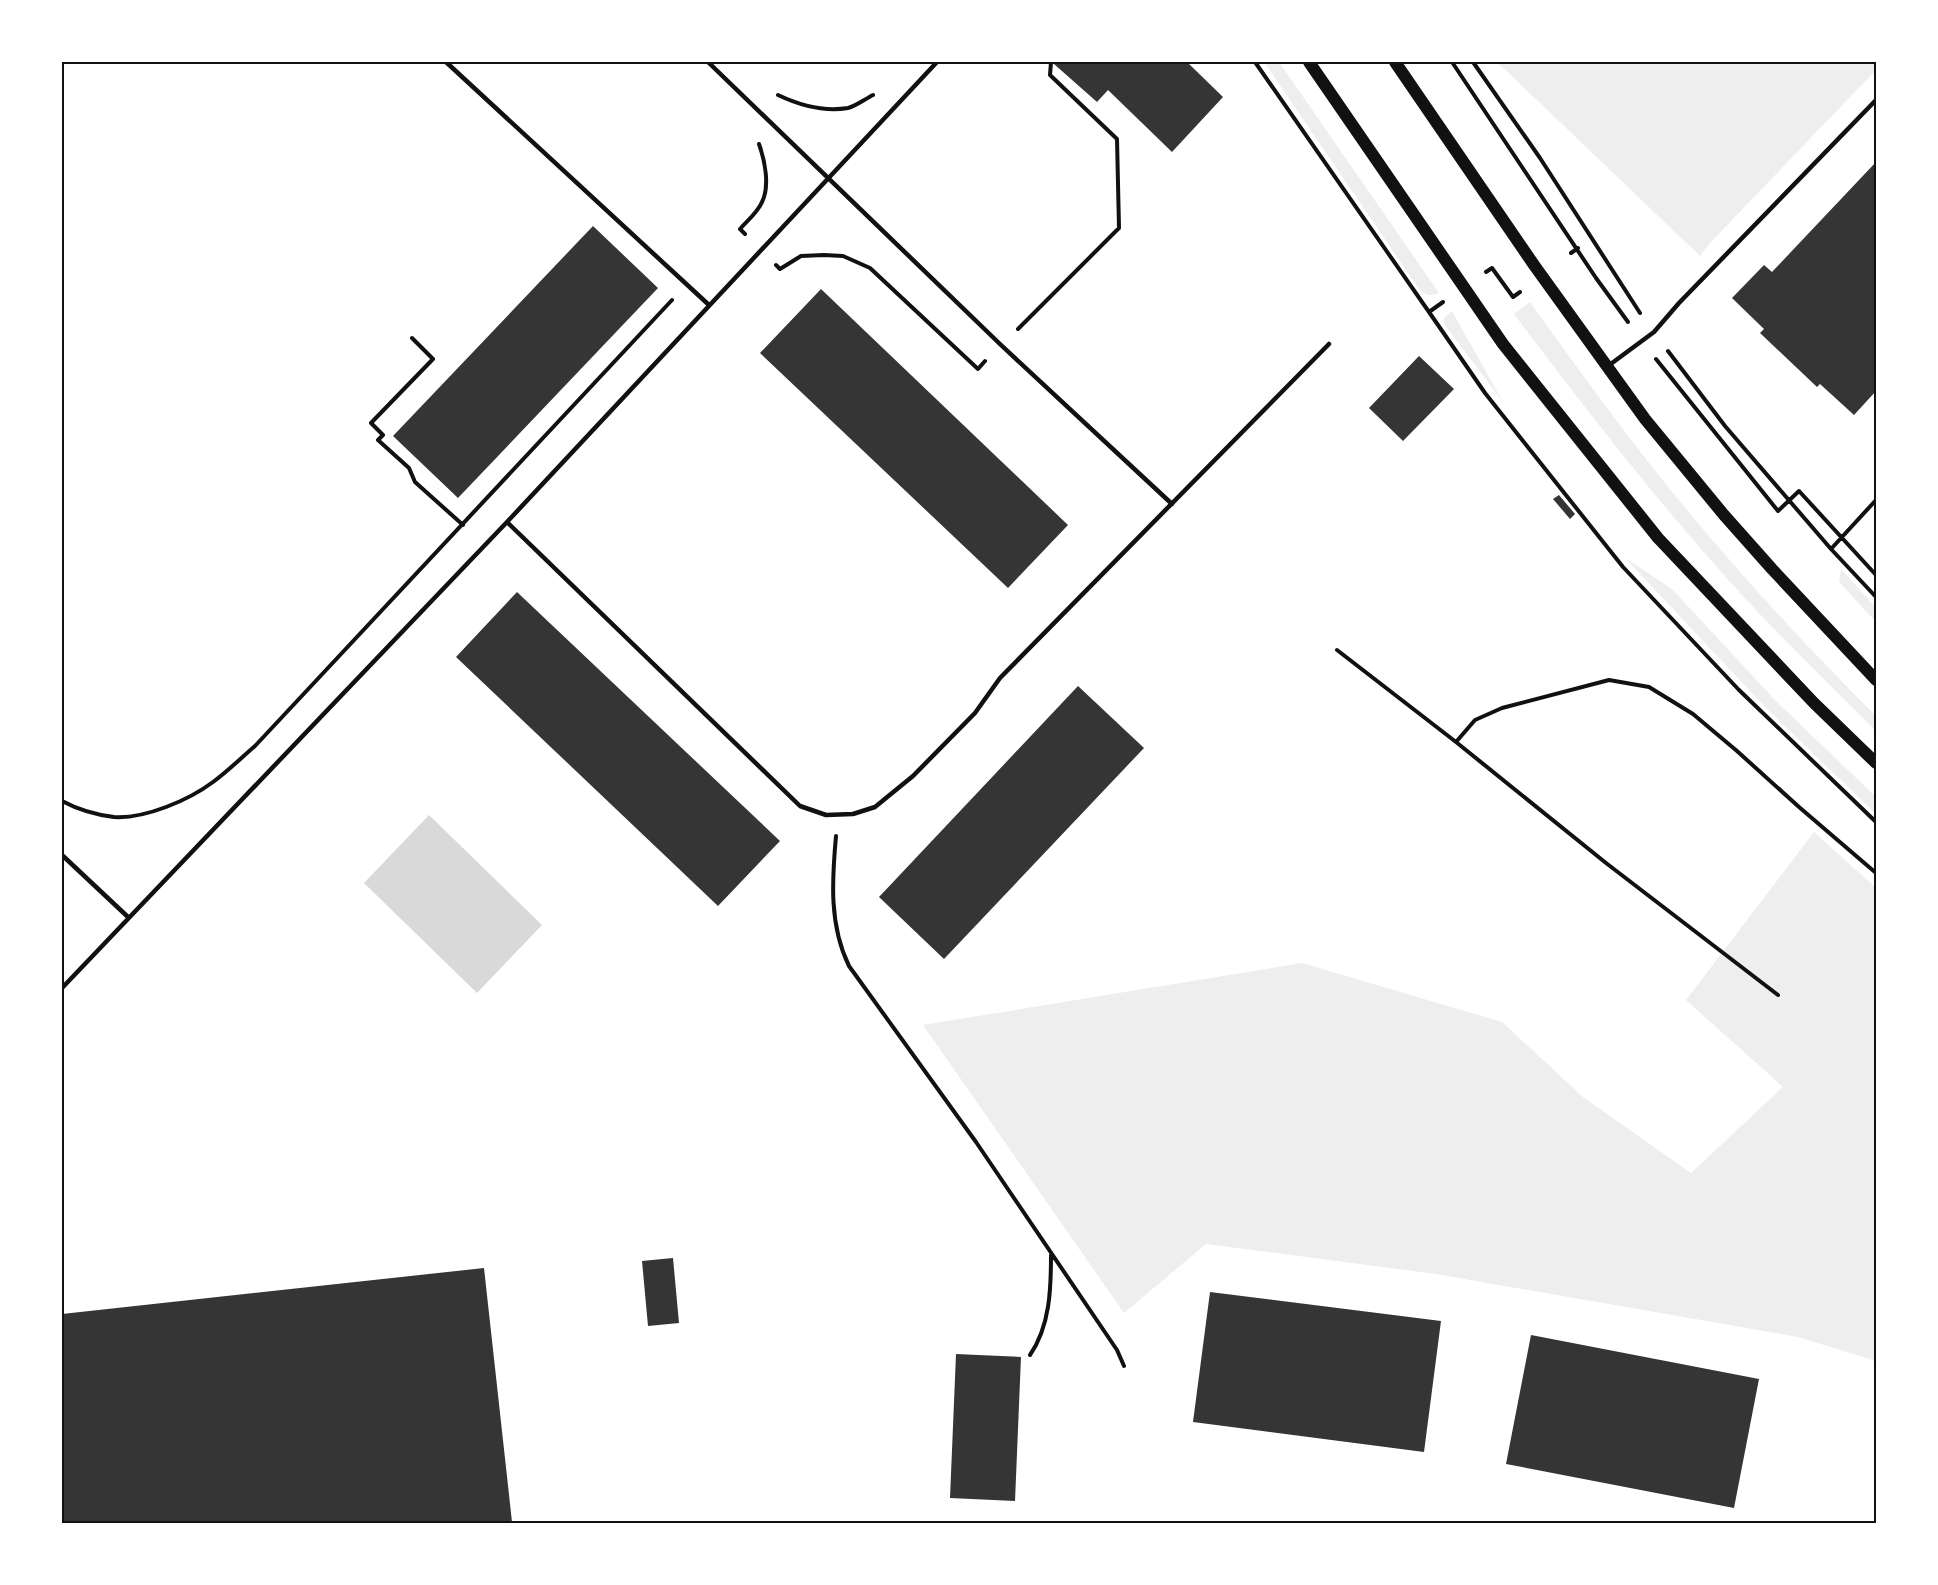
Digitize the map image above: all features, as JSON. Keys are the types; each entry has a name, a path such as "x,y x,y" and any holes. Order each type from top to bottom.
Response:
{"main road":[{"path":"1309,62 1503,344 1658,538 1814,704 1876,763"},
{"path":"1395,62 1534,265 1645,419 1724,515 1812,614 1876,680"}],"lane":[{"path":"446,62 710,305"},
{"path":"708,62 1001,345 1172,504"},
{"path":"62,988 507,522 937,62"},
{"path":"1608,366 1653,332 1876,100"},
{"path":"507,522 800,806 826,815 853,814 875,807 912,776 975,713 1000,678 1329,344"},
{"path":"62,855 128,917"}],"path":[{"path":"758,141 765,163 762,202 741,230 780,269 801,256 824,255 843,256 870,268 978,369 1119,228 1117,139 1050,75 1052,62"},
{"path":"1256,62 1485,393 1623,567 1739,690 1876,822"},
{"path":"1452,62 1596,278 1642,340 1778,511 1800,491 1876,575"},
{"path":"1473,62 1540,158 1653,332 1725,426 1831,549 1876,597"},
{"path":"770,87 779,96 819,108 849,108 877,93"},
{"path":"1571,254 1578,248"},
{"path":"1480,276 1492,268 1513,297 1525,288"},
{"path":"62,801 95,814 117,817 151,812 187,799 214,782 255,746 687,284"},
{"path":"1429,312 1448,299"},
{"path":"412,338 433,359 371,423 383,435 378,440 409,468 415,482 463,525"},
{"path":"1831,549 1876,500"},
{"path":"1337,650 1606,863 1778,995"},
{"path":"1456,742 1475,720 1502,708 1609,680 1649,687 1693,714 1876,873"},
{"path":"837,814 833,902 841,950 849,966 1033,1224 1117,1350 1124,1366"},
{"path":"1030,1355 1045,1327 1051,1254"}],"shaded area":[{"path":"1264,62 1279,62 1439,293 1428,295 1419,289"},
{"path":"1497,62 1876,62 1876,70 1700,256"},
{"path":"1530,302 1616,420 1700,526 1786,623 1876,716 1876,731 1733,585 1620,452 1514,314"},
{"path":"1452,311 1503,402 1444,324 1444,318"},
{"path":"1625,558 1672,589 1775,700 1876,797 1876,814 1766,708"},
{"path":"1841,569 1876,608 1876,622 1839,582"},
{"path":"429,815 542,925 477,993 364,883"},
{"path":"1814,832 1876,888 1876,1361 1798,1337 1436,1274 1206,1244 1124,1313 923,1025 1302,963 1502,1022 1583,1097 1691,1173 1783,1087 1686,1000"}],"building":[{"path":"1056,62 1187,62 1223,97 1172,152 1108,90 1097,102 1054,64"},
{"path":"1876,162 1876,391 1854,415 1820,384 1817,387 1760,333 1764,329 1732,298 1764,265 1772,272"},
{"path":"593,226 658,288 458,498 393,436"},
{"path":"821,289 1068,525 1008,588 760,353"},
{"path":"1419,356 1454,389 1403,441 1369,408"},
{"path":"1559,495 1575,514 1570,519 1553,499"},
{"path":"517,592 780,841 718,906 456,657"},
{"path":"1078,686 1144,748 944,959 879,897"},
{"path":"673,1258 679,1323 648,1326 642,1261"},
{"path":"484,1268 512,1522 497,1524 62,1524 62,1314"},
{"path":"1210,1292 1441,1321 1424,1452 1193,1422"},
{"path":"1531,1335 1759,1379 1734,1508 1506,1464"},
{"path":"956,1354 1021,1357 1015,1501 950,1498"}]}
